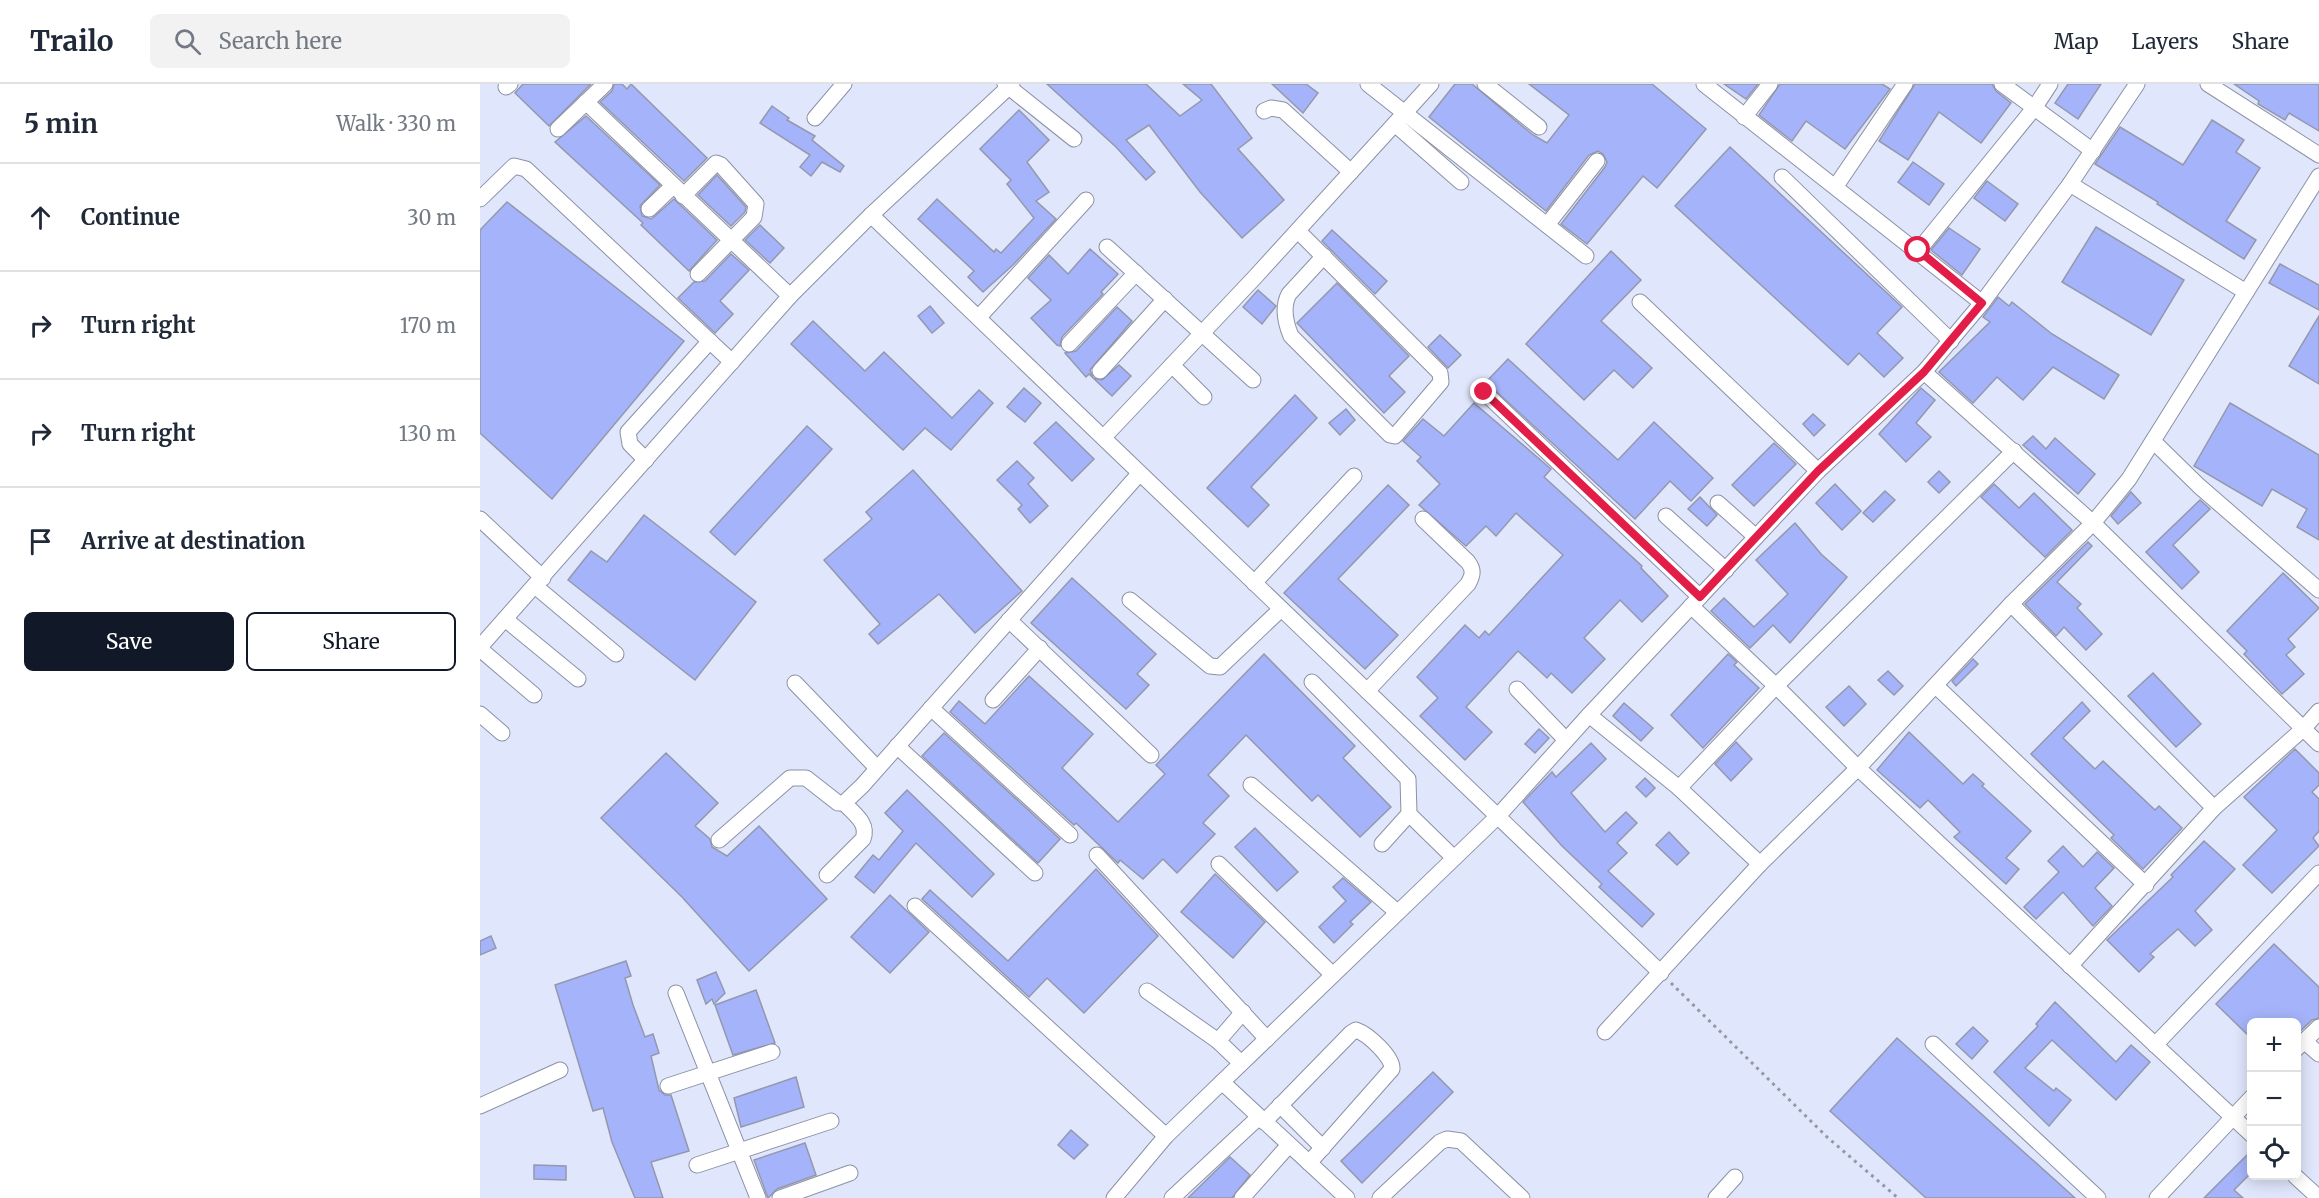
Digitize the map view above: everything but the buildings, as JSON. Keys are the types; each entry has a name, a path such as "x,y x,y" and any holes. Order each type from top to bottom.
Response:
{"street":[{"path":"558,129 605,84"},
{"path":"815,118 844,84"},
{"path":"1368,84 1461,182"},
{"path":"1104,437 1298,231 1431,84"},
{"path":"1485,84 1539,127"},
{"path":"1704,84 1918,250 1982,303"},
{"path":"1744,117 1770,84"},
{"path":"1836,186 1905,84"},
{"path":"2002,84 2035,106 2093,151"},
{"path":"1918,250 2035,106 2050,84"},
{"path":"1114,1198 1166,1136 1497,816 1818,471 1924,372 1982,303 2070,184 2137,84"},
{"path":"2208,84 2319,155"},
{"path":"534,695 480,648 789,296 1009,85 1074,139"},
{"path":"586,102 789,296"},
{"path":"1264,111 1271,108 1283,110 1351,172"},
{"path":"1400,118 1586,256"},
{"path":"1547,225 1597,161"},
{"path":"649,209 678,191 712,164 721,165 756,204 754,217 698,274"},
{"path":"480,199 514,166 526,169 732,362"},
{"path":"1605,1032 1760,864 1858,768 2011,604 2093,523 2129,479 2319,176"},
{"path":"1782,177 1951,341"},
{"path":"2070,184 2246,292"},
{"path":"979,317 1086,200"},
{"path":"871,215 1661,973"},
{"path":"1298,231 1324,256 1440,373 1441,382 1395,436 1390,435 1291,336 1287,326 1285,301 1288,294 1324,256"},
{"path":"1107,247 1253,380"},
{"path":"1069,344 1136,273"},
{"path":"1100,370 1165,299"},
{"path":"1640,302 1818,471"},
{"path":"646,460 630,444 628,432 710,341"},
{"path":"1172,364 1204,397"},
{"path":"1924,372 2093,523 2319,744"},
{"path":"1484,392 1695,601 1858,768 2247,1130"},
{"path":"2153,441 2199,486 2319,590"},
{"path":"1679,788 1776,686 2014,451"},
{"path":"719,840 790,778 806,778 838,803 844,803 862,786 1139,474"},
{"path":"1254,583 1354,476"},
{"path":"1718,503 1756,537"},
{"path":"1666,516 1726,570"},
{"path":"480,519 539,582 616,654"},
{"path":"1367,691 1468,584 1472,576 1472,568 1468,562 1423,519"},
{"path":"1131,600 1210,666 1216,668 1220,667 1281,609"},
{"path":"2011,604 2214,808"},
{"path":"505,619 578,679"},
{"path":"1009,620 1152,755"},
{"path":"993,700 1040,648"},
{"path":"1312,682 1408,779 1410,814 1454,858"},
{"path":"795,683 877,768"},
{"path":"1936,686 2146,885"},
{"path":"1517,689 1566,740"},
{"path":"930,708 1070,835"},
{"path":"2070,966 2214,808 2303,729 2319,711"},
{"path":"480,714 502,733"},
{"path":"1589,715 1679,788 1760,864"},
{"path":"897,746 1035,873"},
{"path":"1251,785 1397,912"},
{"path":"827,876 863,838 865,832 863,824 844,803"},
{"path":"1382,844 1410,814"},
{"path":"1097,855 1267,1039"},
{"path":"1220,864 1332,974"},
{"path":"2155,1045 2319,873"},
{"path":"915,906 1166,1136"},
{"path":"1147,991 1218,1041 1241,1063"},
{"path":"676,993 758,1198"},
{"path":"1218,1041 1242,1012"},
{"path":"2301,1044 2319,1027"},
{"path":"1172,1198 1280,1105 1356,1030 1363,1033 1390,1060 1392,1069 1309,1163"},
{"path":"1933,1044 2098,1198"},
{"path":"2301,1045 2319,1054"},
{"path":"668,1086 772,1052"},
{"path":"480,1106 560,1070"},
{"path":"1221,1082 1347,1198"},
{"path":"2157,1198 2247,1102"},
{"path":"1280,1105 1323,1148"},
{"path":"697,1165 831,1121"},
{"path":"1380,1198 1440,1142 1448,1139 1461,1141 1522,1198"},
{"path":"1242,1198 1289,1145"},
{"path":"780,1198 850,1173"},
{"path":"1716,1198 1735,1177"},
{"path":"2299,1180 2319,1198"}],"path":[{"path":"1661,973 1827,1137 1898,1198"}],"route":[{"path":"1484,392 1700,597 1818,471 1924,372 1982,303 1918,250"}]}
